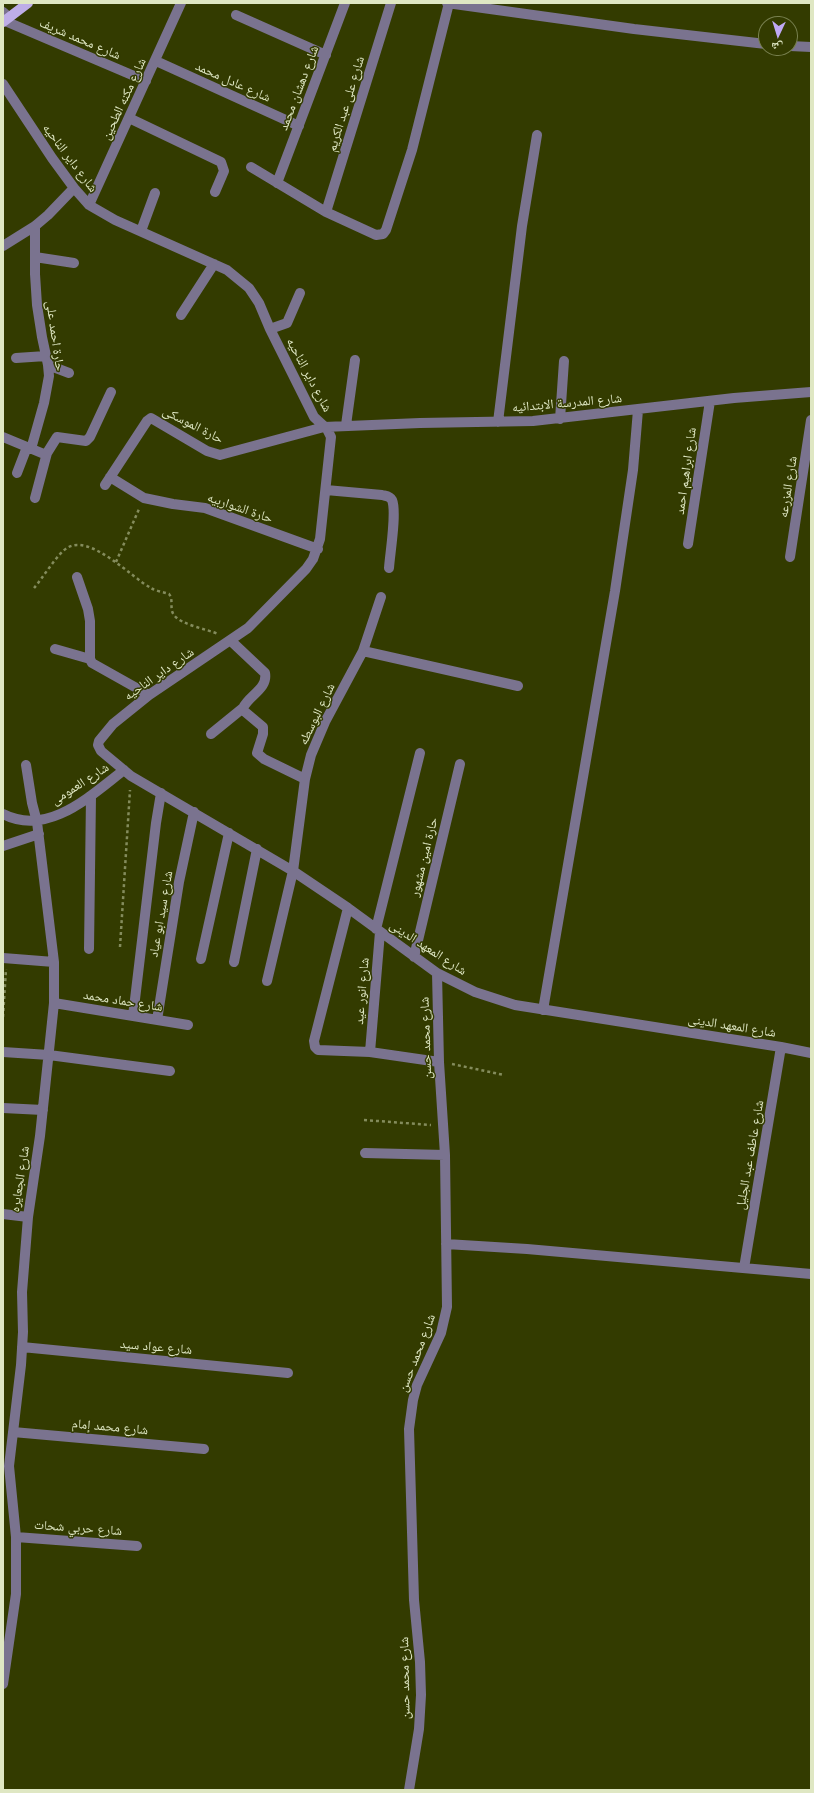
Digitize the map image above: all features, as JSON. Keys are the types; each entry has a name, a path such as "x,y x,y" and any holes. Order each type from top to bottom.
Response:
{"main road":[{"path":"5,18 28,3"}],"street":[{"name":"شارع مكنه الطحين","path":"89,205 156,61 181,3"},
{"name":"شارع دهشان محمد","path":"277,183 345,3"},
{"name":"شارع على عبد الكريم","path":"326,212 391,3"},
{"path":"251,167 326,212 376,235 384,234 412,150 450,3 634,29 758,43"},
{"path":"236,15 326,55"},
{"name":"شارع محمد شريف","path":"5,18 146,81"},
{"path":"798,47 811,48"},
{"name":"شارع عادل محمد","path":"156,61 299,126"},
{"name":"شارع داير الناحيه","path":"3,84 7,101 74,188 89,205 101,214 227,270 249,288 259,303 270,329 314,417 327,429 331,437 321,534 318,549 313,560 298,578 248,628 149,695 113,724 99,742 98,745 101,751"},
{"path":"129,118 221,162 224,171 215,192"},
{"path":"498,422 522,226 537,135"},
{"path":"3,246 8,236 35,226 74,188"},
{"path":"141,231 156,193"},
{"name":"حارة احمد على","path":"17,473 29,448 47,392 47,360 37,305 35,226"},
{"path":"35,257 74,263"},
{"path":"181,316 214,264"},
{"path":"270,329 287,323 300,293"},
{"path":"16,358 47,360 69,373"},
{"path":"346,425 355,360"},
{"path":"560,419 564,362"},
{"path":"35,498 47,453 55,437 83,442 89,439 112,392"},
{"name":"شارع المدرسة الابتدائيه","path":"324,427 346,425 498,422 560,419 710,401 811,392"},
{"name":"شارع ابراهيم احمد","path":"688,544 710,401"},
{"path":"543,1010 615,591 633,470 638,410"},
{"name":"حارة الموسكى","path":"108,481 147,421 151,418 208,450 220,455 324,427"},
{"name":"شارع المزرعه","path":"790,557 811,420"},
{"path":"3,437 42,453 47,453"},
{"name":"حارة الشواربيه","path":"108,481 144,498 172,504 205,508 318,549"},
{"path":"326,490 382,494 392,499 394,510 389,568"},
{"path":"77,577 88,609 90,621 90,659 92,663 149,695"},
{"name":"شارع البوسطه","path":"267,981 293,871 305,779 310,756 317,739 363,652 381,597"},
{"path":"211,734 243,708 263,685 266,677 265,673 229,641"},
{"path":"55,649 90,659"},
{"path":"363,652 518,686"},
{"path":"243,708 244,711 262,727 263,734 257,753 260,757 305,779"},
{"name":"شارع المعهد الدينى","path":"101,751 128,773 293,871 348,908 437,973 475,992 495,999 543,1010 811,1053"},
{"name":"شارع انور عيد","path":"370,1052 378,930 420,753"},
{"name":"حارة امين مشهور","path":"414,957 460,764"},
{"name":"شارع الجعايره","path":"3,1684 16,1594 16,1537 9,1466 22,1347 22,1292 28,1217 43,1110 54,1003 54,962 39,834 26,765"},
{"name":"شارع العمومى","path":"3,814 26,822 37,822 48,819 64,812 128,773"},
{"path":"133,1016 161,793"},
{"path":"89,949 91,796"},
{"name":"شارع سيد ابو عياد","path":"157,1020 180,882 194,812"},
{"path":"201,959 229,833"},
{"path":"3,846 39,834"},
{"path":"234,962 257,849"},
{"path":"348,908 343,934 314,1041 314,1047 318,1050 370,1052 439,1062"},
{"path":"5,959 54,962"},
{"name":"شارع محمد حسن","path":"409,1790 419,1729 421,1695 420,1662 414,1600 409,1429 413,1400 417,1385 445,1321 447,1295 445,1155 439,1062 437,973"},
{"name":"شارع حماد محمد","path":"54,1003 188,1025"},
{"name":"شارع عاطف عبد الجليل","path":"744,1268 781,1047"},
{"path":"3,1052 49,1055 170,1071"},
{"path":"3,1108 43,1110"},
{"path":"365,1152 445,1155"},
{"path":"3,1214 28,1217"},
{"path":"446,1244 528,1249 811,1274"},
{"name":"شارع عواد سيد","path":"22,1347 288,1373"},
{"name":"شارع محمد إمام","path":"13,1432 204,1449"},
{"name":"شارع حربي شحات","path":"16,1537 138,1546"}],"path":[{"path":"116,562 144,498"},
{"path":"34,588 66,548 72,545 86,545 116,562 151,588 169,594 172,610 177,619 214,633 229,641"},
{"path":"120,947 128,773"},
{"path":"3,1017 5,959"},
{"path":"439,1062 504,1075"},
{"path":"364,1120 444,1126"}]}
